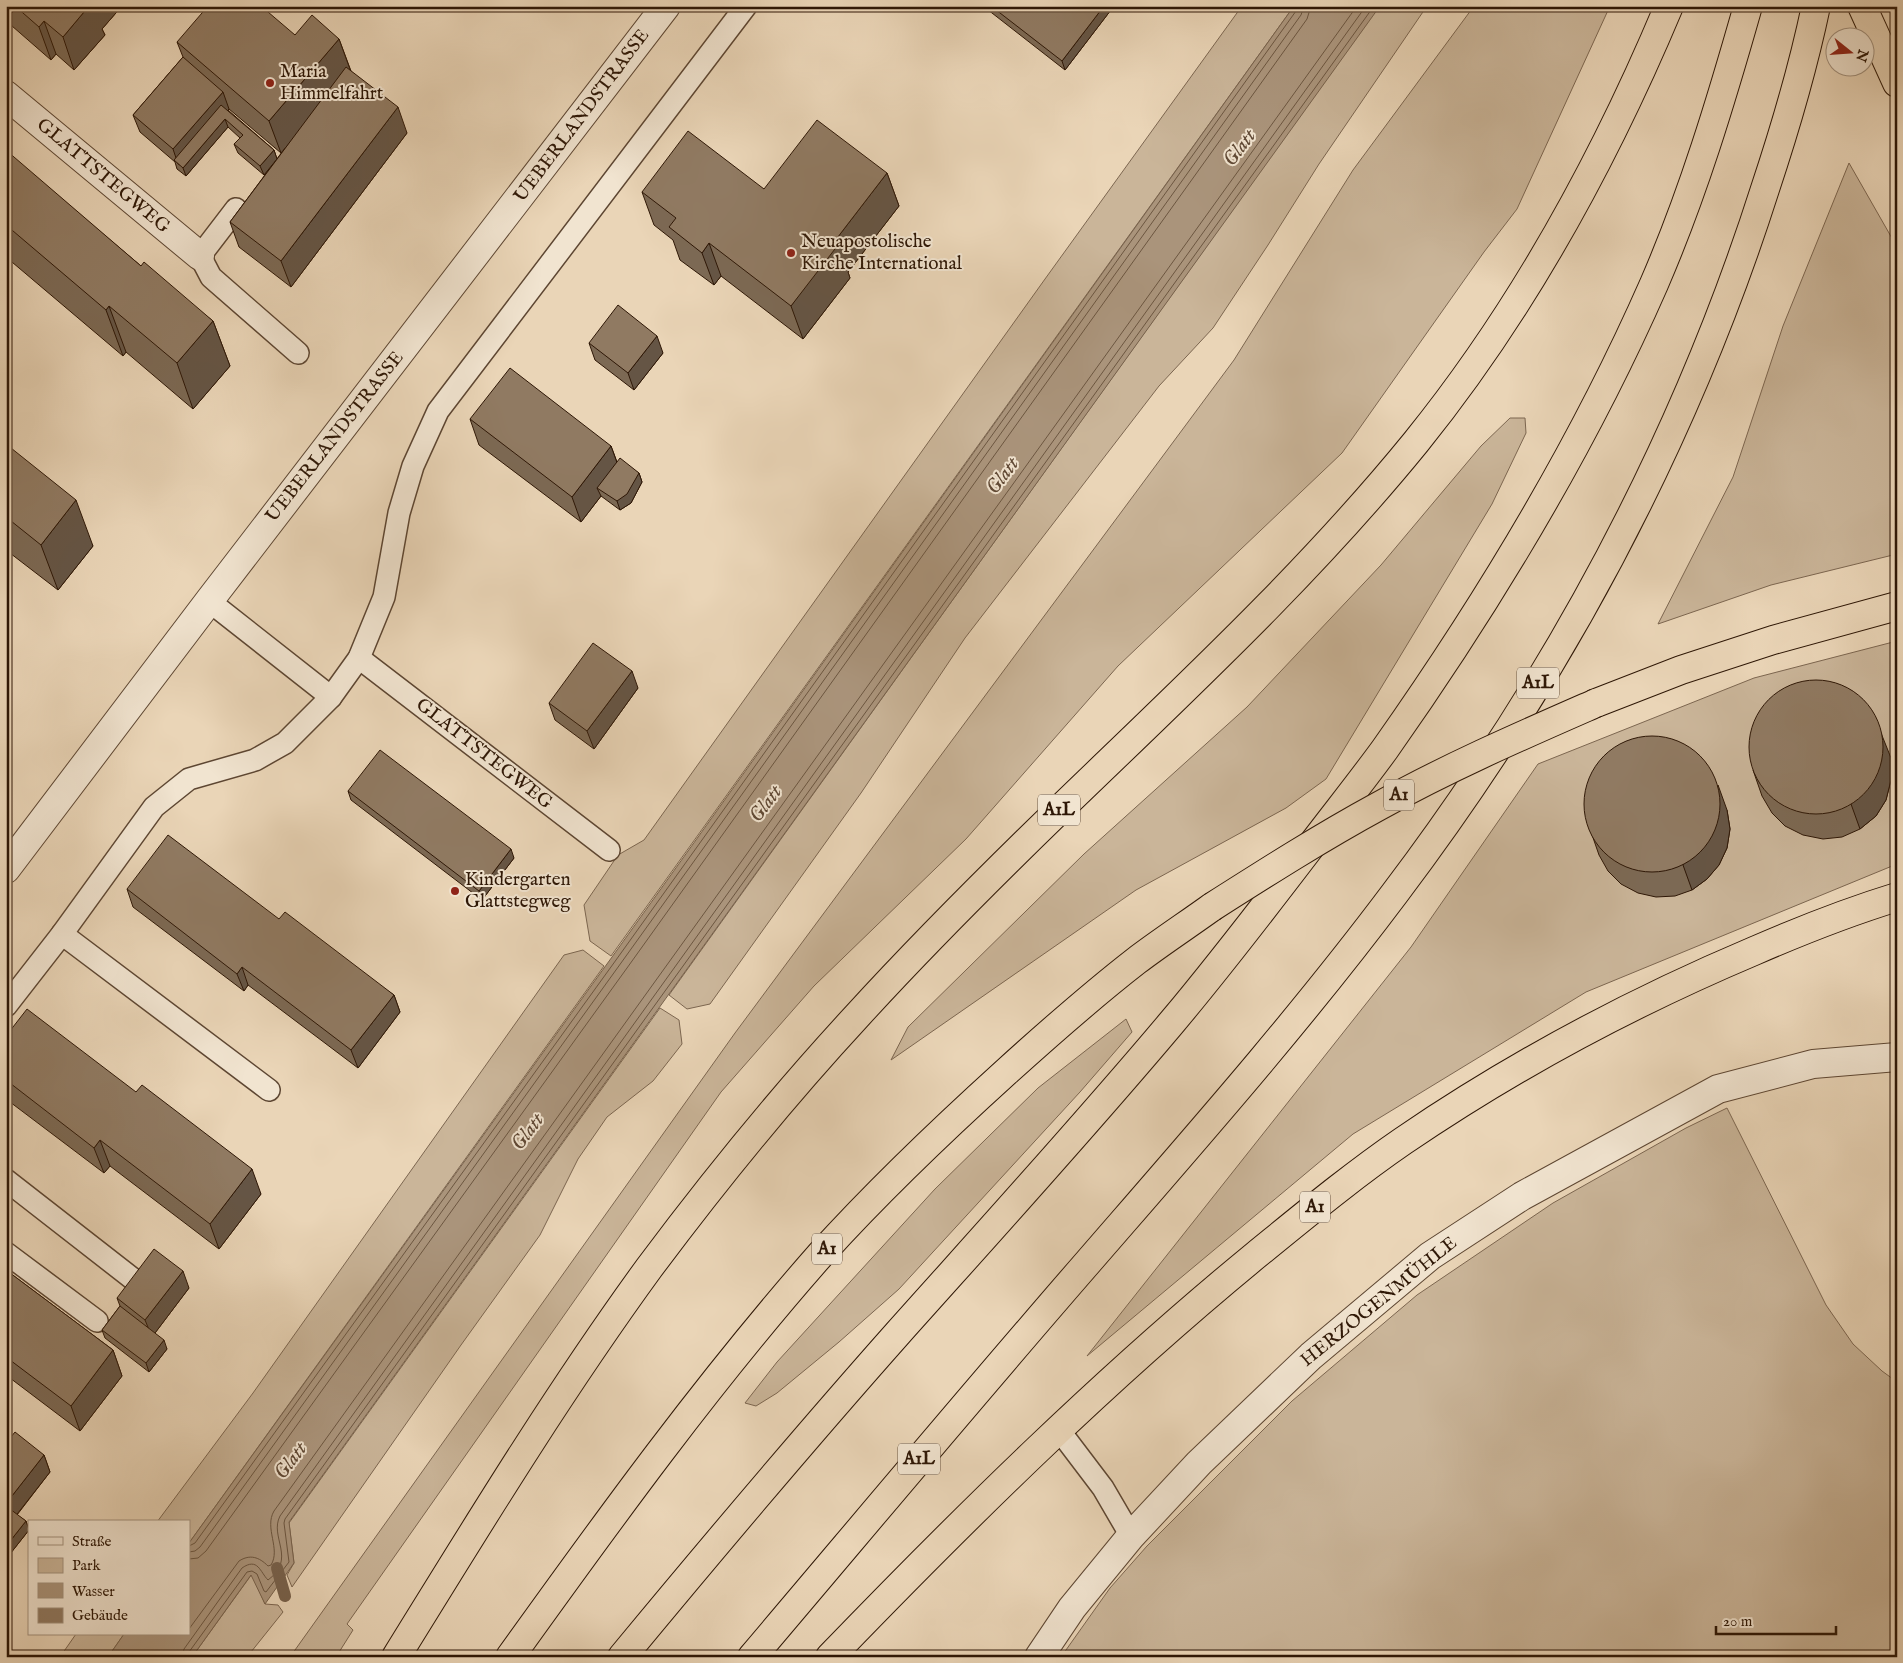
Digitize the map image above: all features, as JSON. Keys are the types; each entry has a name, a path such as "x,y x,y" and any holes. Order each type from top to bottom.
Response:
{"highway":[{"name":"A1L","path":"396,1657 586,1359 648,1271 713,1185 781,1102 853,1020 932,936 1289,586 1358,511 1416,441 1482,353 1552,243 1608,141 1648,58 1670,6"},
{"path":"622,1657 760,1491 1176,1018 1262,911 1377,760 1442,666 1511,557 1575,444 1627,343 1663,262 1698,172 1717,115 1748,6"},
{"name":"A1L","path":"752,1657 1320,990 1398,889 1464,797 1522,710 1577,620 1627,526 1673,430 1716,329 1752,229 1786,125 1816,6"},
{"path":"1862,6 1897,83"},
{"name":"A1","path":"510,1657 687,1418 754,1334 823,1253 896,1176 973,1102 1054,1029 1136,962 1212,906 1286,859 1380,805 1480,754 1596,703 1681,670 1773,640 1897,606"},
{"name":"A1","path":"830,1657 934,1550 1154,1342 1332,1193 1403,1141 1509,1074 1594,1026 1695,976 1790,935 1897,897"}],"street":[{"name":"UEBERLANDSTRASSE","path":"6,869 209,601 666,6"},
{"name":"GLATTSTEGWEG","path":"6,94 200,256"},
{"name":"HERZOGENMÜHLE","path":"1039,1657 1072,1608 1131,1536 1199,1463 1311,1356 1430,1256 1522,1196 1718,1089 1813,1064 1897,1057"}],"lane":[{"path":"6,1006 62,934 154,807 190,779 255,760 285,743 331,697 359,658 384,596 399,513 413,466 438,411 746,6"},
{"path":"200,256 236,209"},
{"name":"GLATTSTEGWEG","path":"200,256 212,277 298,353"},
{"path":"209,601 331,697"},
{"name":"GLATTSTEGWEG","path":"359,658 609,850"},
{"path":"62,934 269,1090"},
{"path":"6,1180 133,1279"},
{"path":"6,1253 98,1321"},
{"path":"1059,1430 1103,1488 1131,1536"}],"green space":[{"path":"1242,6 1294,6 611,956 590,941 584,905 618,855 644,840"},
{"path":"1379,6 1427,6 1319,164 1213,328 1159,386 965,638 861,793 710,1004 687,1009 669,995"},
{"path":"1474,6 1610,6 1517,209 1484,252 1342,453 1118,666 966,839 814,986 721,1092 347,1624 353,1630 336,1657 290,1657 735,1033 1234,360 1353,170"},
{"path":"1849,163 1897,247 1897,554 1771,585 1658,624 1733,477 1783,326"},
{"path":"1510,418 1525,418 1526,433 1492,504 1326,779 1286,808 1136,890 891,1060 908,1027 1084,854 1247,707 1381,565 1481,446"},
{"path":"1897,641 1897,864 1586,992 1353,1134 1087,1356 1411,947 1538,764 1754,678"},
{"path":"583,950 604,966 190,1542 190,1520 158,1520 253,1393 564,955"},
{"path":"660,1008 679,1020 682,1044 653,1081 607,1117 578,1159 540,1235 292,1587 287,1575 294,1563 289,1523"},
{"path":"1126,1019 1132,1032 1080,1092 899,1289 777,1393 756,1406 745,1403 777,1362 935,1189 1038,1088"},
{"path":"1727,1108 1826,1305 1853,1344 1897,1382 1897,1657 1061,1657 1110,1588 1147,1546 1292,1401 1417,1295 1553,1203 1686,1128"},
{"path":"252,1574 265,1604 278,1605 283,1612 247,1657 192,1657"},
{"path":"75,1636 123,1636 108,1657 60,1657"}],"water":[{"name":"Glatt","path":"1294,6 1380,6 289,1522 294,1563 265,1604 251,1575 192,1657 108,1657 123,1636 190,1636 190,1542"}],"building":[{"path":"15,6 89,6 63,37 44,21 39,27"},
{"path":"208,6 261,6 295,35 312,15 339,39 269,121 177,42"},
{"path":"991,6 1104,6 1062,61"},
{"path":"183,57 223,92 173,149 133,115"},
{"path":"346,67 398,107 281,261 230,222"},
{"path":"221,105 274,150 260,166 234,144 243,135 225,119 183,168 174,160"},
{"path":"817,120 887,173 834,242 838,245 791,306 709,243 702,253 669,227 676,218 642,192 688,131 764,189"},
{"path":"7,151 141,266 144,262 213,321 177,363 109,306 106,310 6,225"},
{"path":"618,305 657,336 628,373 589,343"},
{"path":"510,368 611,446 572,497 470,419"},
{"path":"6,444 76,500 41,545 6,517"},
{"path":"620,458 639,473 627,494 617,501 597,488"},
{"path":"593,643 632,671 587,731 549,703"},
{"path":"1816,680 1842,685 1863,700 1878,721 1883,747 1878,773 1863,794 1842,809 1816,814 1790,809 1769,794 1754,773 1749,747 1754,721 1769,700 1790,685"},
{"path":"1652,736 1678,742 1700,756 1714,778 1720,804 1714,830 1700,852 1678,866 1652,872 1626,866 1604,852 1590,830 1584,804 1590,778 1604,756 1626,742"},
{"name":"Kindergarten Glattstegweg","path":"380,750 511,849 479,891 348,791"},
{"path":"168,835 279,919 285,912 394,995 351,1050 242,967 237,974 127,889"},
{"path":"27,1009 136,1092 142,1085 252,1169 210,1224 100,1140 94,1148 6,1080 6,1036"},
{"path":"154,1249 183,1271 145,1320 117,1298"},
{"path":"6,1270 113,1350 71,1406 6,1357"},
{"path":"120,1306 164,1340 146,1363 102,1330"},
{"path":"15,1432 44,1455 8,1501 6,1500 6,1443"},
{"path":"6,1506 26,1521 7,1545 6,1545"}],"waterway":[{"path":"277,1568 285,1596"}],"place":[{"name":"Maria Himmelfahrt","path":"270,83"},
{"name":"Neuapostolische Kirche International","path":"791,253"},
{"name":"Kindergarten Glattstegweg","path":"455,891"}]}
